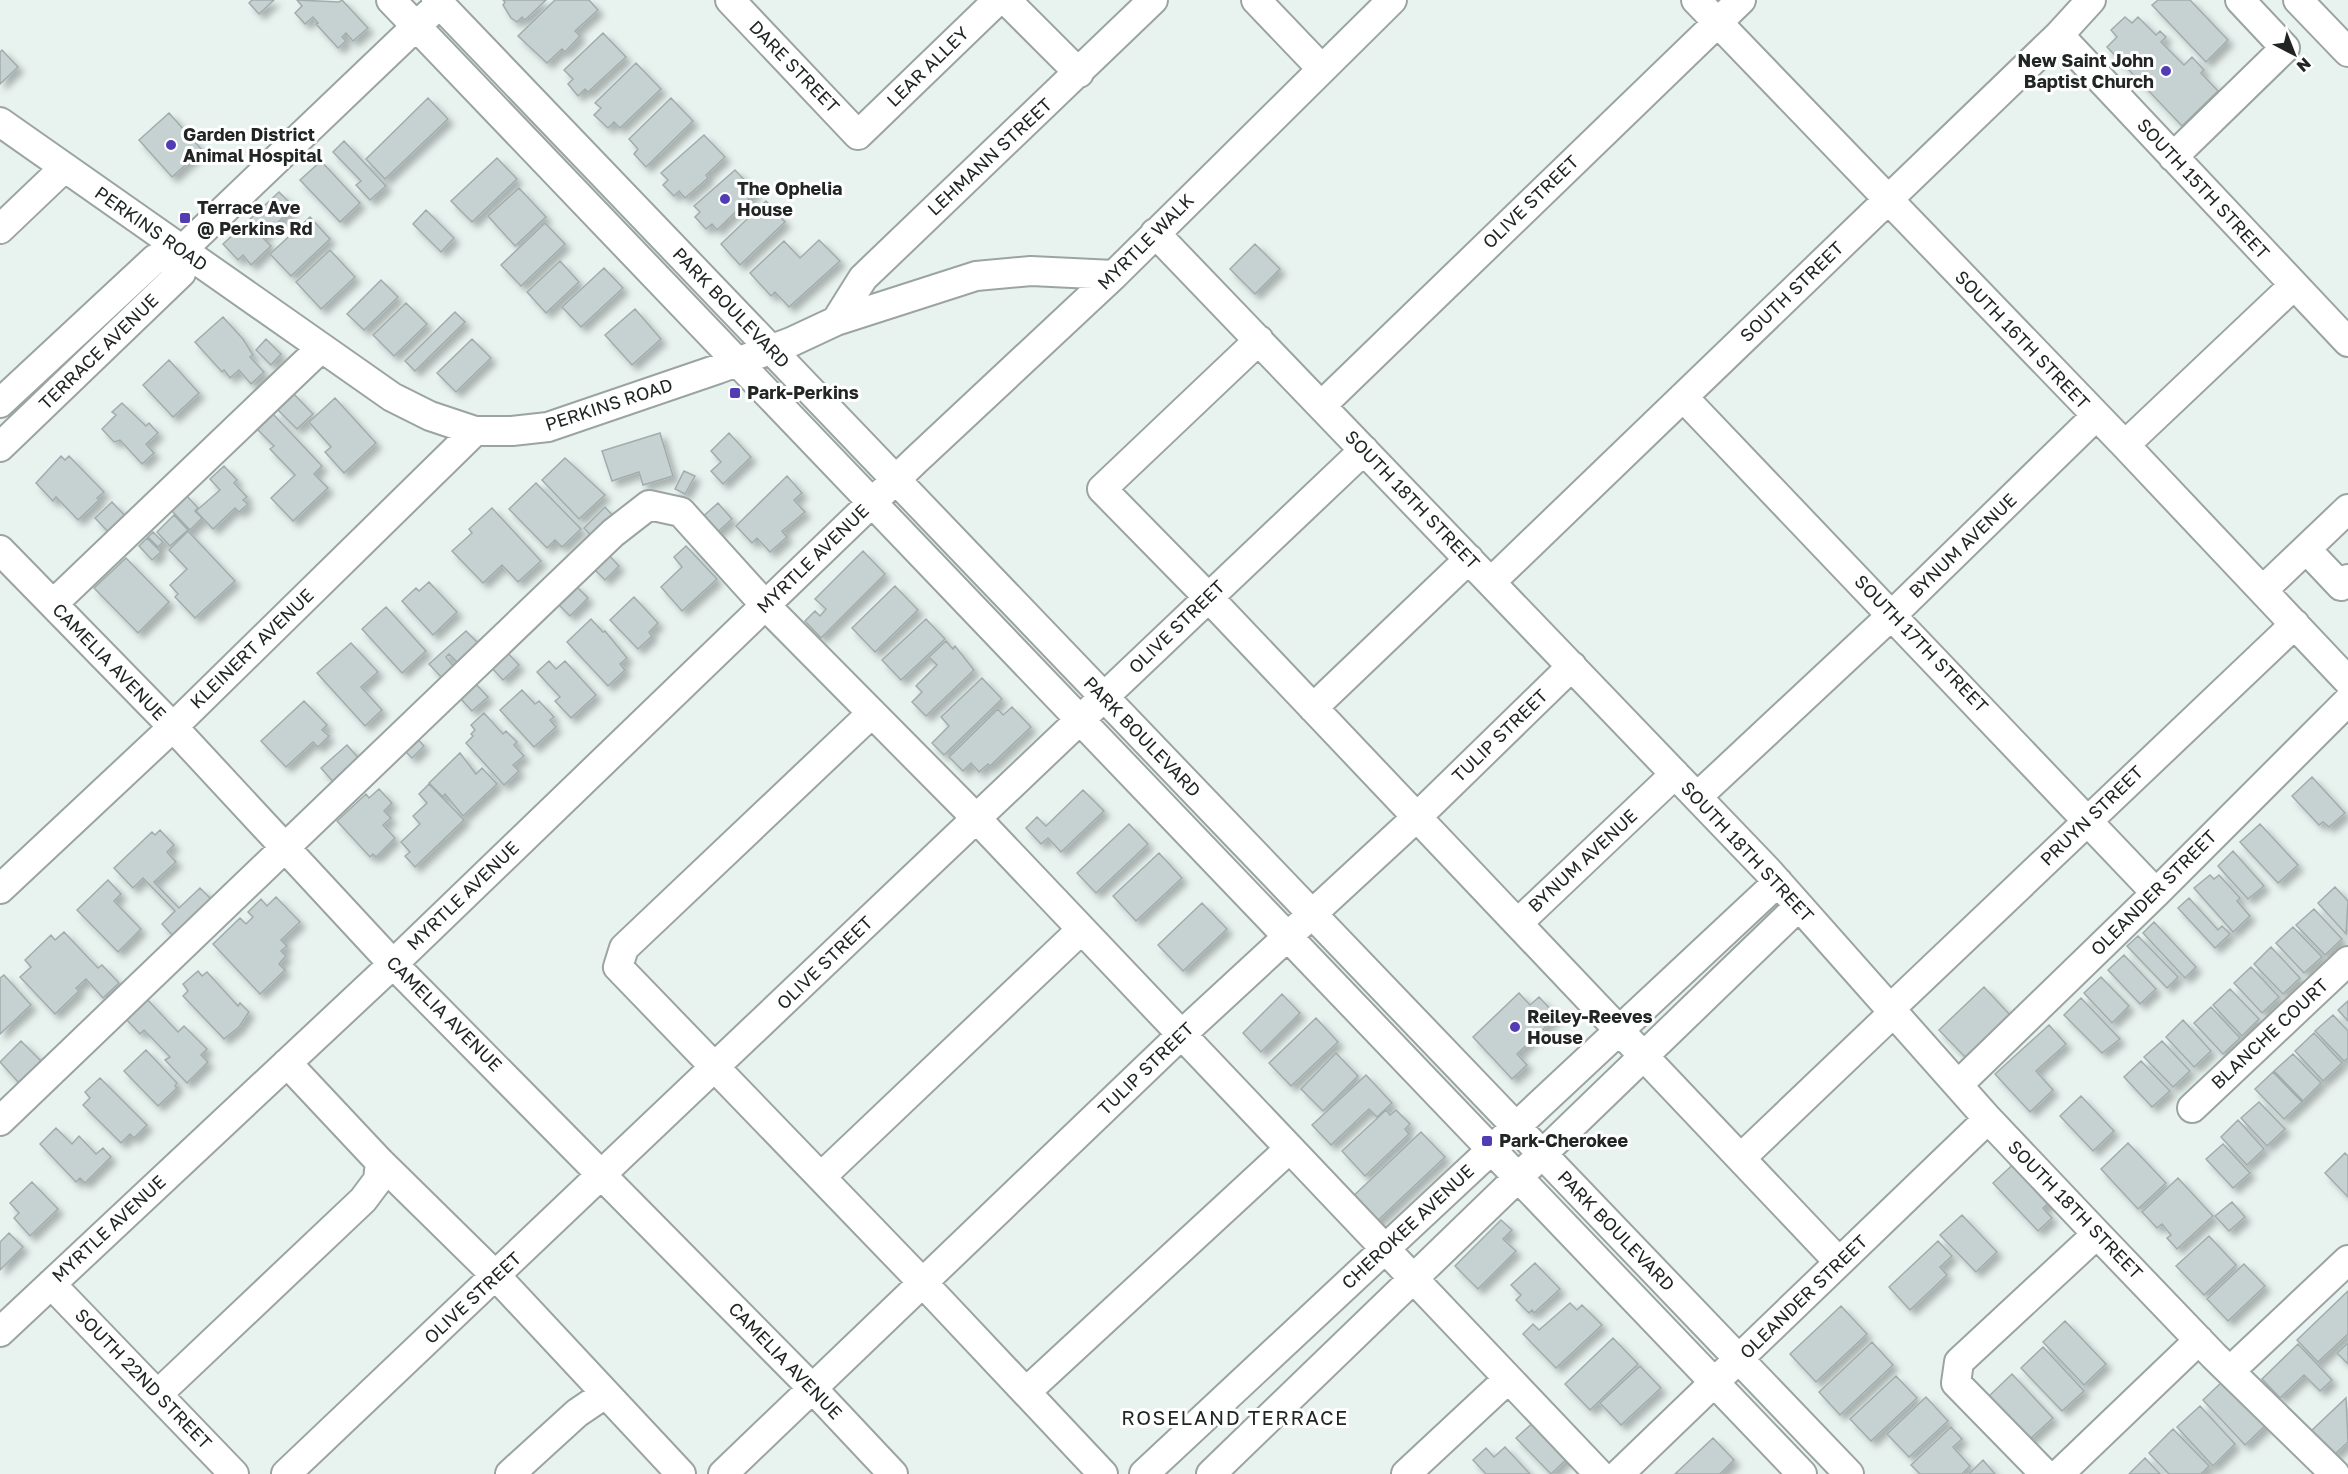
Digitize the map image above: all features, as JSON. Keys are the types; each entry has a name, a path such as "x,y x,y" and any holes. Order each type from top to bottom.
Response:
{"street":[{"path":"391,0 1802,1474"},
{"name":"DARE STREET","path":"730,0 858,135"},
{"name":"LEAR ALLEY","path":"858,135 998,0"},
{"path":"1006,0 1079,73"},
{"name":"LEHMANN STREET","path":"836,321 862,278 1153,0"},
{"path":"1256,0 1321,68"},
{"name":"MYRTLE WALK","path":"896,480 1114,275 1392,0"},
{"name":"SOUTH 16TH STREET","path":"1696,0 2126,445 2348,681"},
{"name":"OLIVE STREET","path":"1322,405 1741,0"},
{"name":"SOUTH STREET","path":"1491,582 2059,35 2091,0"},
{"path":"2173,157 2284,48 2240,0"},
{"path":"2298,0 2348,52"},
{"name":"TERRACE AVENUE","path":"0,403 154,259 181,251 416,27 440,1"},
{"name":"PARK BOULEVARD","path":"440,1 1849,1474"},
{"name":"SOUTH 15TH STREET","path":"2059,35 2348,342"},
{"name":"PERKINS ROAD","path":"0,122 181,251 392,396 430,416 475,431 512,431 548,427 737,362 836,321 976,276 1031,271 1114,275"},
{"path":"0,229 64,168"},
{"name":"SOUTH 18TH STREET","path":"1155,233 1778,882 1988,1119 2097,1234 2199,1340 2335,1474"},
{"name":"TERRACE AVENUE","path":"0,447 181,273 181,251"},
{"path":"2126,445 2293,286"},
{"path":"1259,340 1102,489 1314,708 1839,1262"},
{"path":"53,604 321,348"},
{"name":"SOUTH 17TH STREET","path":"1683,397 1893,614 2156,893"},
{"name":"BYNUM AVENUE","path":"1697,797 1893,614 2096,416"},
{"name":"KLEINERT AVENUE","path":"0,889 173,727 475,431"},
{"name":"OLIVE STREET","path":"286,1474 1364,450"},
{"name":"MYRTLE AVENUE","path":"0,1332 393,964 896,480"},
{"path":"0,1122 613,533 649,505 681,512 765,605 976,818 1599,1474"},
{"path":"2263,590 2348,509"},
{"path":"2306,549 2341,586 2348,579"},
{"name":"CAMELIA AVENUE","path":"0,550 173,727 393,964 813,1389 893,1474"},
{"path":"1314,708 1469,559"},
{"name":"PRUYN STREET","path":"1741,1158 2088,819 2295,624"},
{"name":"TULIP STREET","path":"723,1474 1181,1035 1417,817 1572,666"},
{"name":"OLEANDER STREET","path":"1959,1084 2156,893 2348,701"},
{"path":"872,713 624,948 618,967 923,1283 1103,1474"},
{"name":"BYNUM AVENUE","path":"1518,923 1675,774"},
{"name":"CHEROKEE AVENUE","path":"1144,1474 1778,882"},
{"path":"1211,1474 1799,906"},
{"path":"821,1177 1081,930"},
{"name":"BLANCHE COURT","path":"2192,1108 2348,961"},
{"path":"287,1062 380,1162 496,1276 681,1474"},
{"name":"OLEANDER STREET","path":"1619,1474 1988,1119"},
{"path":"1026,1392 1288,1149"},
{"path":"158,1394 363,1200 378,1180 380,1162"},
{"path":"2045,1474 1956,1383 1959,1362 2097,1234"},
{"path":"2230,1371 2348,1260"},
{"name":"SOUTH 22ND STREET","path":"51,1284 234,1474"},
{"path":"2059,1474 2199,1340"},
{"path":"1406,1474 1508,1379"},
{"path":"510,1474 577,1413 605,1394"}],"building":[{"path":"252,0 274,0 259,14 249,3"},
{"path":"297,0 339,2 342,0 368,28 353,41 346,33 342,37 346,41 338,48 316,24 318,23 313,17 305,24 295,13 302,6"},
{"path":"503,0 546,0 525,20 522,17 517,22 511,18 503,5 505,2"},
{"path":"555,0 589,0 598,10 575,31 580,36 565,52 562,49 547,63 518,36"},
{"path":"2158,0 2190,0 2228,40 2206,62 2152,5"},
{"name":"New Saint John Baptist Church","path":"2125,17 2132,23 2138,17 2156,35 2160,31 2166,37 2161,42 2184,65 2192,57 2204,70 2201,73 2218,91 2182,126 2107,47 2117,37 2111,30"},
{"path":"603,33 626,57 588,92 585,89 578,96 568,84 573,79 564,70"},
{"path":"2,50 18,67 0,84 0,52"},
{"path":"636,63 661,89 620,128 614,122 608,128 594,115 601,108 595,103"},
{"path":"428,98 448,119 385,179 366,159"},
{"path":"671,98 693,121 646,167 634,154 638,149 629,139"},
{"name":"Garden District Animal Hospital","path":"169,113 202,150 172,177 139,140"},
{"path":"704,135 725,157 706,175 708,178 685,198 679,191 674,196 663,185 668,180 661,173"},
{"path":"344,141 386,186 370,200 356,185 361,181 333,152"},
{"path":"497,158 517,179 472,222 451,201"},
{"path":"321,161 360,203 340,222 300,180"},
{"name":"The Ophelia House","path":"735,170 756,192 717,230 712,224 706,229 695,217 700,212 694,206"},
{"path":"519,188 546,217 515,246 488,216"},
{"path":"279,192 294,207 262,237 271,246 251,265 243,255 238,260 223,244"},
{"path":"766,201 785,222 740,265 721,244"},
{"path":"426,210 454,238 441,252 413,224"},
{"path":"310,217 330,239 291,276 270,254"},
{"path":"545,223 565,244 521,286 501,265"},
{"path":"819,240 840,261 789,307 775,292 771,296 750,273 784,241 800,258"},
{"path":"1255,244 1280,269 1255,294 1230,269"},
{"path":"330,250 355,277 321,309 296,282"},
{"path":"560,261 579,282 546,313 527,292"},
{"path":"604,268 623,288 581,327 562,307"},
{"path":"381,280 398,297 364,330 347,314"},
{"path":"406,303 427,324 394,356 373,335"},
{"path":"635,309 661,339 632,365 605,335"},
{"path":"455,312 465,322 415,371 405,361"},
{"path":"223,317 243,339 253,355 250,357 264,372 251,384 239,370 230,378 224,370 222,372 195,342"},
{"path":"266,339 281,354 271,365 256,350"},
{"path":"472,339 491,358 456,392 437,373"},
{"path":"169,360 199,393 173,417 143,385"},
{"path":"293,393 313,414 297,429 277,409"},
{"path":"335,398 376,443 344,473 325,452 331,447 309,422"},
{"path":"122,403 146,426 149,423 158,433 146,444 154,453 142,464 120,440 114,442 102,429 116,415 112,412"},
{"path":"272,413 322,466 314,474 328,488 293,521 271,498 295,475 270,449 274,446 256,428"},
{"path":"660,433 673,476 643,485 639,472 612,481 602,451"},
{"path":"729,433 751,457 723,484 711,471 721,462 711,451"},
{"path":"61,456 65,460 69,456 104,492 78,520 56,497 53,501 36,483"},
{"path":"565,458 605,495 579,519 542,480"},
{"path":"224,466 237,480 234,483 247,497 243,500 248,504 239,512 235,508 213,529 196,511 220,490 210,479"},
{"path":"684,471 695,476 685,494 675,489"},
{"path":"787,476 802,493 794,500 805,512 782,531 787,537 770,552 757,538 752,543 736,526"},
{"path":"536,483 581,529 562,547 555,540 547,548 509,509"},
{"path":"186,495 198,508 195,511 202,518 190,530 171,510"},
{"path":"112,502 131,522 114,538 95,518"},
{"path":"718,503 732,519 713,536 699,520"},
{"path":"605,507 615,518 593,538 584,528"},
{"path":"492,508 541,561 518,582 502,565 483,583 452,551 472,533 469,529"},
{"path":"174,515 188,530 170,546 157,532"},
{"path":"188,531 235,581 195,618 175,597 178,594 170,585 187,569 169,550"},
{"path":"153,532 163,542 158,547 148,537"},
{"path":"147,538 161,552 152,560 139,546"},
{"path":"686,546 717,579 682,611 661,587 682,567 674,557"},
{"path":"863,551 885,574 821,638 805,621 815,611 820,616 826,609 815,599"},
{"path":"608,554 619,566 605,580 593,568"},
{"path":"126,558 169,602 138,633 94,588"},
{"path":"429,582 457,612 433,635 402,601 416,588 419,591"},
{"path":"574,584 588,598 570,616 556,602"},
{"path":"895,586 918,610 875,652 852,628"},
{"path":"634,597 658,623 649,632 652,636 638,649 610,620"},
{"path":"386,607 426,651 402,673 362,629"},
{"path":"591,619 603,632 605,631 627,658 620,664 625,670 608,686 567,642"},
{"path":"926,619 945,639 901,680 882,660"},
{"path":"466,631 479,644 458,663 449,654 446,657 454,667 442,678 429,664"},
{"path":"946,641 953,649 955,646 974,670 926,716 912,702 922,692 916,686 937,665 929,657"},
{"path":"351,643 378,672 361,687 382,710 365,726 317,673"},
{"path":"506,651 519,665 503,680 490,666"},
{"path":"549,661 556,669 565,661 596,695 571,718 555,701 560,697 537,672"},
{"path":"982,678 1002,699 944,755 932,743 949,726 941,717"},
{"path":"474,682 488,697 472,711 458,696"},
{"path":"522,690 535,704 539,701 554,717 550,720 556,727 534,747 500,710"},
{"path":"304,701 327,725 322,730 329,736 318,747 313,742 286,767 261,741"},
{"path":"1012,707 1031,727 990,766 988,764 979,772 971,763 963,771 949,757 998,709 1003,715"},
{"path":"484,713 503,734 506,731 517,742 514,745 524,756 513,765 519,771 504,785 466,743 475,730 471,725"},
{"path":"417,738 424,746 412,758 404,750"},
{"path":"347,745 361,761 335,784 321,768"},
{"path":"460,753 476,774 482,768 497,784 463,816 445,794 443,797 429,783"},
{"path":"2312,777 2345,813 2329,827 2323,822 2319,825 2292,796"},
{"path":"429,784 464,820 415,867 405,856 410,852 401,842 420,824 413,816 427,803 419,794"},
{"path":"379,789 392,803 384,811 391,818 383,825 395,838 376,857 373,854 370,857 337,821 366,794 369,798"},
{"path":"1083,790 1104,811 1061,852 1048,838 1041,844 1026,828 1037,817 1046,826"},
{"path":"1129,824 1148,844 1096,893 1077,873"},
{"path":"2260,824 2298,865 2278,883 2240,842"},
{"path":"160,830 174,845 167,852 176,862 154,882 179,908 200,888 215,903 177,940 162,924 175,911 143,878 133,888 114,868 152,832 155,835"},
{"path":"2233,851 2264,886 2248,899 2218,866"},
{"path":"1159,853 1182,878 1136,921 1113,896"},
{"path":"2210,875 2214,879 2219,875 2240,898 2237,901 2250,916 2233,932 2194,888"},
{"path":"108,880 121,894 114,901 141,929 118,952 77,910"},
{"path":"2335,887 2348,901 2346,934 2318,903"},
{"path":"276,897 300,922 281,940 287,946 281,951 286,956 279,964 285,970 260,994 213,944 240,918 246,924 253,917 248,912 261,899 267,906"},
{"path":"2189,898 2218,930 2222,926 2230,934 2215,948 2178,908"},
{"path":"1202,903 1227,929 1183,971 1158,945"},
{"path":"2314,909 2342,939 2325,955 2296,925"},
{"path":"2154,922 2196,967 2185,978 2143,933"},
{"path":"2293,927 2322,957 2304,973 2276,943"},
{"path":"64,932 98,968 102,965 119,983 103,998 86,979 76,988 79,991 55,1014 20,977 31,967 25,960 51,935 55,940"},
{"path":"2138,936 2178,977 2167,988 2127,946"},
{"path":"2271,947 2300,978 2283,994 2254,964"},
{"path":"2124,955 2156,989 2140,1004 2108,970"},
{"path":"2251,967 2279,997 2262,1013 2234,983"},
{"path":"198,971 202,976 207,972 238,1006 240,1003 249,1012 239,1027 224,1039 183,996 188,991 183,984"},
{"path":"4,975 31,1005 0,1034 0,978"},
{"path":"2101,977 2129,1006 2112,1023 2084,993"},
{"path":"1984,987 2010,1015 1965,1057 1939,1030"},
{"path":"2230,989 2259,1019 2242,1036 2213,1005"},
{"name":"Reiley-Reeves House","path":"1519,993 1530,1005 1539,997 1557,1016 1517,1054 1527,1065 1512,1079 1473,1037"},
{"path":"1282,994 1300,1013 1261,1052 1243,1033"},
{"path":"145,997 178,1032 184,1026 207,1049 201,1055 208,1062 187,1083 165,1060 170,1057 144,1030 140,1034 124,1017"},
{"path":"2081,998 2120,1039 2102,1053 2064,1015"},
{"path":"2348,1001 2348,1021 2338,1010"},
{"path":"2211,1007 2240,1038 2223,1054 2194,1023"},
{"path":"2333,1015 2348,1031 2348,1058 2344,1061 2315,1031"},
{"path":"1316,1018 1338,1042 1291,1086 1269,1063"},
{"path":"2183,1020 2211,1051 2194,1067 2166,1037"},
{"path":"2049,1025 2066,1044 2036,1071 2053,1090 2030,1112 1995,1074"},
{"path":"2314,1033 2342,1063 2323,1081 2295,1051"},
{"path":"21,1041 41,1061 19,1083 0,1062"},
{"path":"2162,1041 2190,1071 2173,1087 2144,1057"},
{"path":"146,1050 177,1083 175,1086 177,1088 158,1106 124,1071"},
{"path":"1336,1053 1358,1076 1323,1111 1301,1089"},
{"path":"2293,1054 2321,1083 2303,1101 2274,1071"},
{"path":"2141,1061 2170,1091 2152,1107 2124,1077"},
{"path":"2273,1072 2302,1102 2284,1119 2255,1089"},
{"path":"1366,1075 1392,1103 1377,1117 1369,1109 1331,1145 1312,1125"},
{"path":"100,1078 147,1125 134,1138 130,1134 121,1143 83,1105 90,1098 85,1092"},
{"path":"2081,1096 2114,1131 2093,1151 2060,1116"},
{"path":"2259,1102 2285,1129 2267,1146 2241,1118"},
{"path":"1386,1110 1390,1115 1396,1110 1410,1124 1405,1129 1409,1134 1365,1176 1342,1151"},
{"path":"2238,1120 2264,1149 2247,1165 2221,1137"},
{"path":"56,1128 72,1144 79,1136 96,1154 103,1148 111,1157 85,1183 80,1178 76,1182 40,1144"},
{"path":"1421,1132 1445,1157 1372,1226 1348,1201"},
{"path":"2128,1143 2166,1183 2138,1209 2101,1169"},
{"path":"2223,1144 2250,1173 2233,1188 2206,1159"},
{"path":"2345,1153 2348,1156 2348,1197 2325,1173"},
{"path":"2019,1159 2055,1197 2043,1208 2052,1218 2038,1231 1993,1183"},
{"path":"2178,1178 2213,1216 2177,1249 2167,1238 2171,1235 2162,1224 2157,1228 2142,1212"},
{"path":"32,1182 58,1209 30,1236 14,1218 19,1213 10,1203"},
{"path":"2232,1202 2245,1217 2229,1231 2215,1216"},
{"path":"1962,1215 1997,1252 1976,1272 1940,1235"},
{"path":"1501,1220 1512,1230 1503,1239 1516,1251 1478,1289 1455,1266"},
{"path":"9,1233 23,1247 0,1270 0,1242"},
{"path":"2209,1236 2236,1265 2204,1295 2176,1266"},
{"path":"1938,1241 1952,1256 1940,1267 1947,1275 1910,1310 1889,1287"},
{"path":"1535,1263 1560,1289 1534,1313 1532,1310 1529,1313 1516,1300 1521,1295 1511,1285"},
{"path":"2244,1264 2265,1286 2228,1321 2207,1299"},
{"path":"2348,1291 2348,1334 2318,1362 2297,1340"},
{"path":"1570,1303 1577,1310 1582,1305 1602,1325 1556,1368 1523,1334 1533,1324 1539,1330"},
{"path":"1841,1306 1867,1334 1816,1382 1790,1354"},
{"path":"2065,1321 2106,1364 2084,1385 2043,1342"},
{"path":"1613,1338 1638,1364 1590,1410 1565,1384"},
{"path":"1872,1342 1893,1365 1840,1415 1819,1392"},
{"path":"2348,1343 2348,1364 2337,1353"},
{"path":"2298,1344 2332,1380 2320,1391 2304,1375 2280,1398 2262,1379"},
{"path":"2043,1347 2084,1391 2062,1411 2021,1368"},
{"path":"1640,1366 1661,1388 1621,1425 1600,1403"},
{"path":"2012,1374 2053,1418 2029,1440 1988,1397"},
{"path":"1896,1376 1917,1398 1871,1441 1850,1419"},
{"path":"2225,1379 2267,1424 2245,1445 2203,1400"},
{"path":"1926,1397 1948,1421 1909,1457 1887,1434"},
{"path":"2346,1398 2348,1442 2334,1455 2311,1431"},
{"path":"2200,1406 2235,1444 2213,1466 2177,1427"},
{"path":"1537,1419 1571,1455 1551,1474 1516,1438"},
{"path":"1951,1427 1962,1439 1953,1447 1970,1466 1962,1474 1920,1474 1911,1465"},
{"path":"2173,1429 2209,1466 2201,1474 2169,1474 2149,1453"},
{"path":"1713,1438 1734,1460 1720,1474 1675,1474"},
{"path":"1505,1447 1530,1474 1486,1474 1473,1460 1486,1448 1494,1457"},
{"path":"2145,1458 2160,1474 2129,1474"},
{"path":"1983,1460 1995,1474 1969,1474"}],"place":[{"name":"New Saint John Baptist Church","path":"2166,71"},
{"name":"Garden District Animal Hospital","path":"171,145"},
{"name":"The Ophelia House","path":"725,199"},
{"name":"Terrace Ave @ Perkins Rd","path":"185,218"},
{"name":"Park-Perkins","path":"735,393"},
{"name":"Reiley-Reeves House","path":"1515,1027"},
{"name":"Park-Cherokee","path":"1487,1141"}],"district":[{"name":"ROSELAND TERRACE","path":"1235,1418"}]}
